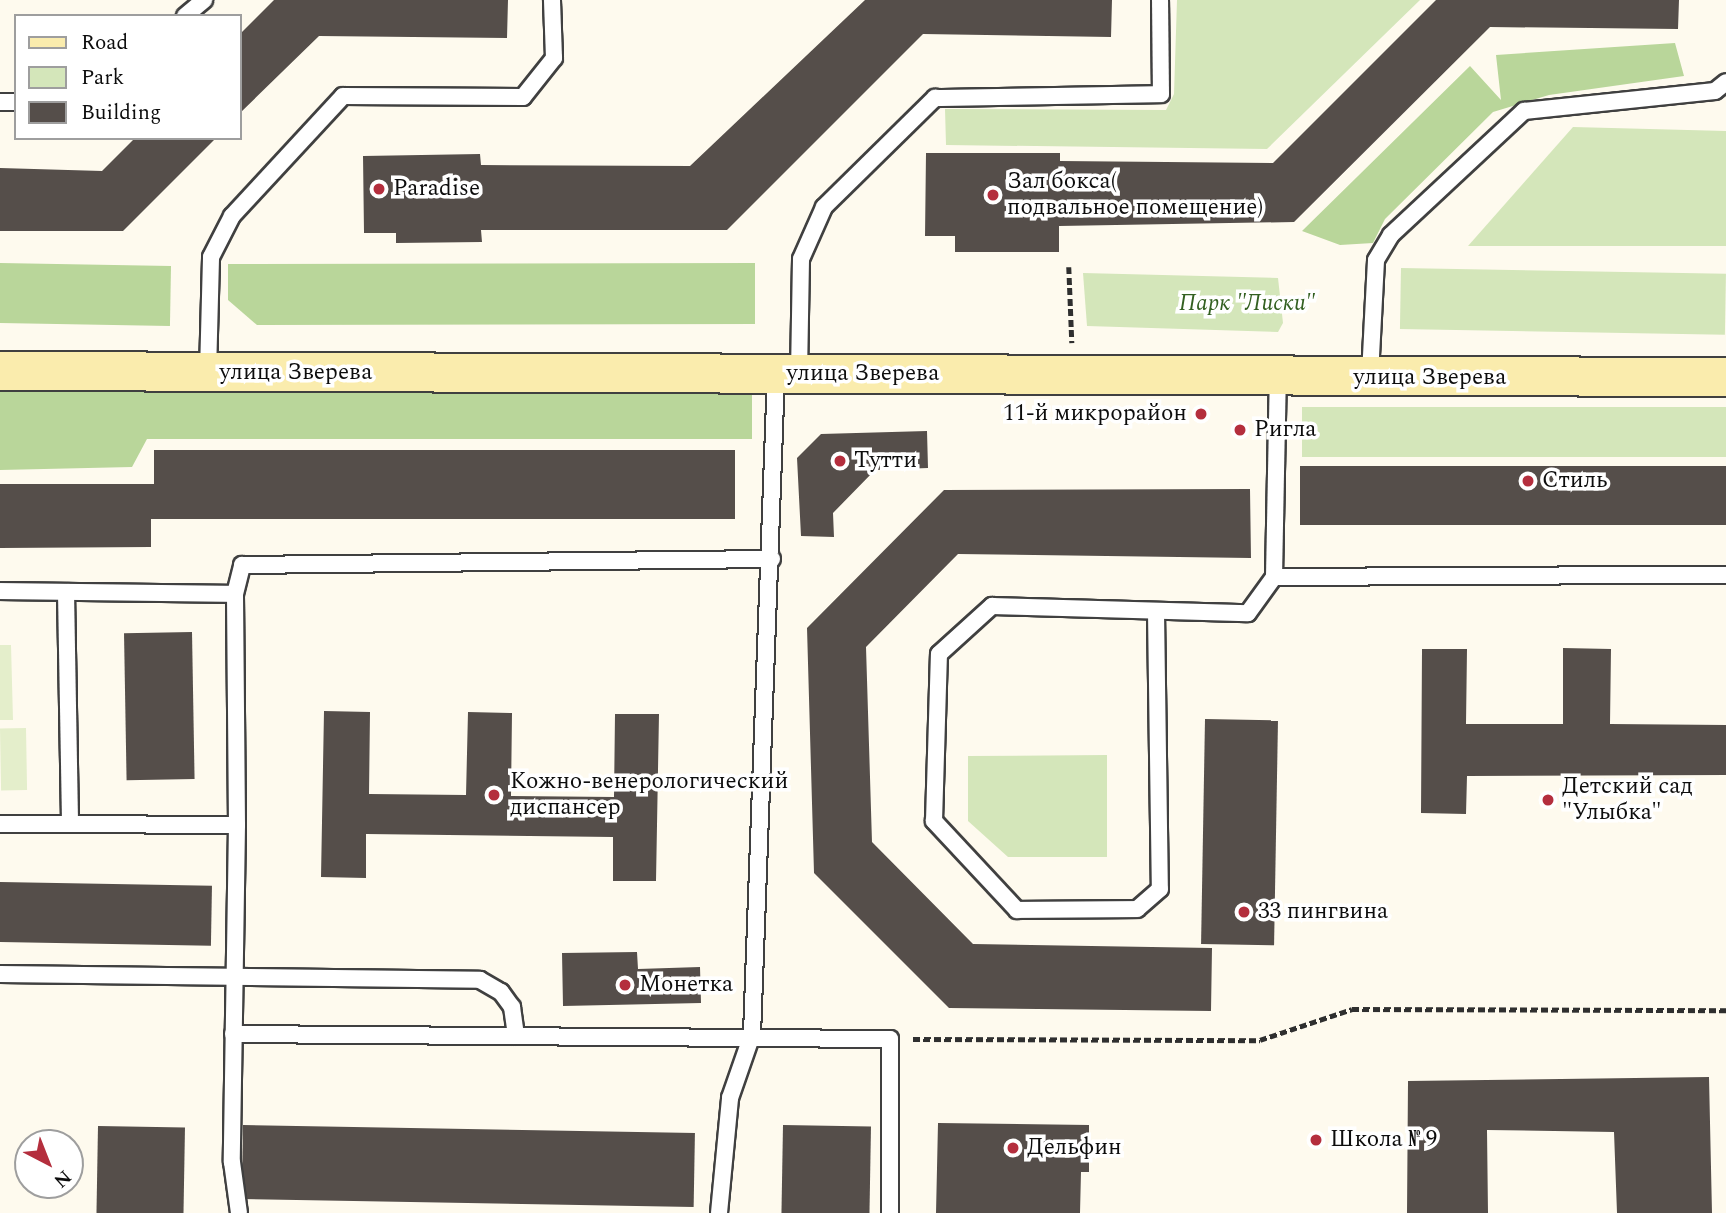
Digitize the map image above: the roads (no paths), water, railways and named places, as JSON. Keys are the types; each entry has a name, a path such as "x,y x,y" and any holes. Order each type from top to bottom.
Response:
{"main road":[{"name":"улица Зверева","path":"0,370 1370,378 1726,377"}],"lane":[{"path":"188,14 204,0"},
{"path":"208,373 211,257 232,216 343,96 523,97 554,58 552,0"},
{"path":"719,1213 722,1141 730,1098 752,1035 772,559 801,259 824,207 935,98 1161,94 1160,0"},
{"path":"1370,378 1376,260 1391,235 1524,111 1715,91 1726,82"},
{"path":"1156,612 1160,890 1137,909 1017,910 934,821 939,654 992,606 1248,613 1274,577 1278,377"},
{"path":"239,1213 232,1162 237,825 235,594 242,565 772,559"},
{"path":"1274,577 1726,575"},
{"path":"0,591 235,594"},
{"path":"66,592 70,824"},
{"path":"0,824 237,825"},
{"path":"0,974 235,974 480,980 501,992 512,1007 516,1037"},
{"path":"233,1034 516,1037 752,1035 890,1039 890,1213"}],"place":[{"name":"Paradise","path":"379,189"},
{"name":"Зал бокса( подвальное помещение)","path":"993,195"},
{"name":"11-й микрорайон","path":"1201,414"},
{"name":"Ригла","path":"1240,430"},
{"name":"Тутти","path":"840,461"},
{"name":"Стиль","path":"1528,481"},
{"name":"Кожно-венерологический диспансер","path":"494,795"},
{"name":"Детский сад \"Улыбка\"","path":"1548,800"},
{"name":"33 пингвина","path":"1244,912"},
{"name":"Монетка","path":"625,985"},
{"name":"Школа № 9","path":"1316,1140"},
{"name":"Дельфин","path":"1013,1148"}],"park label":[{"name":"Парк \"Лиски\"","path":"1247,304"}]}
